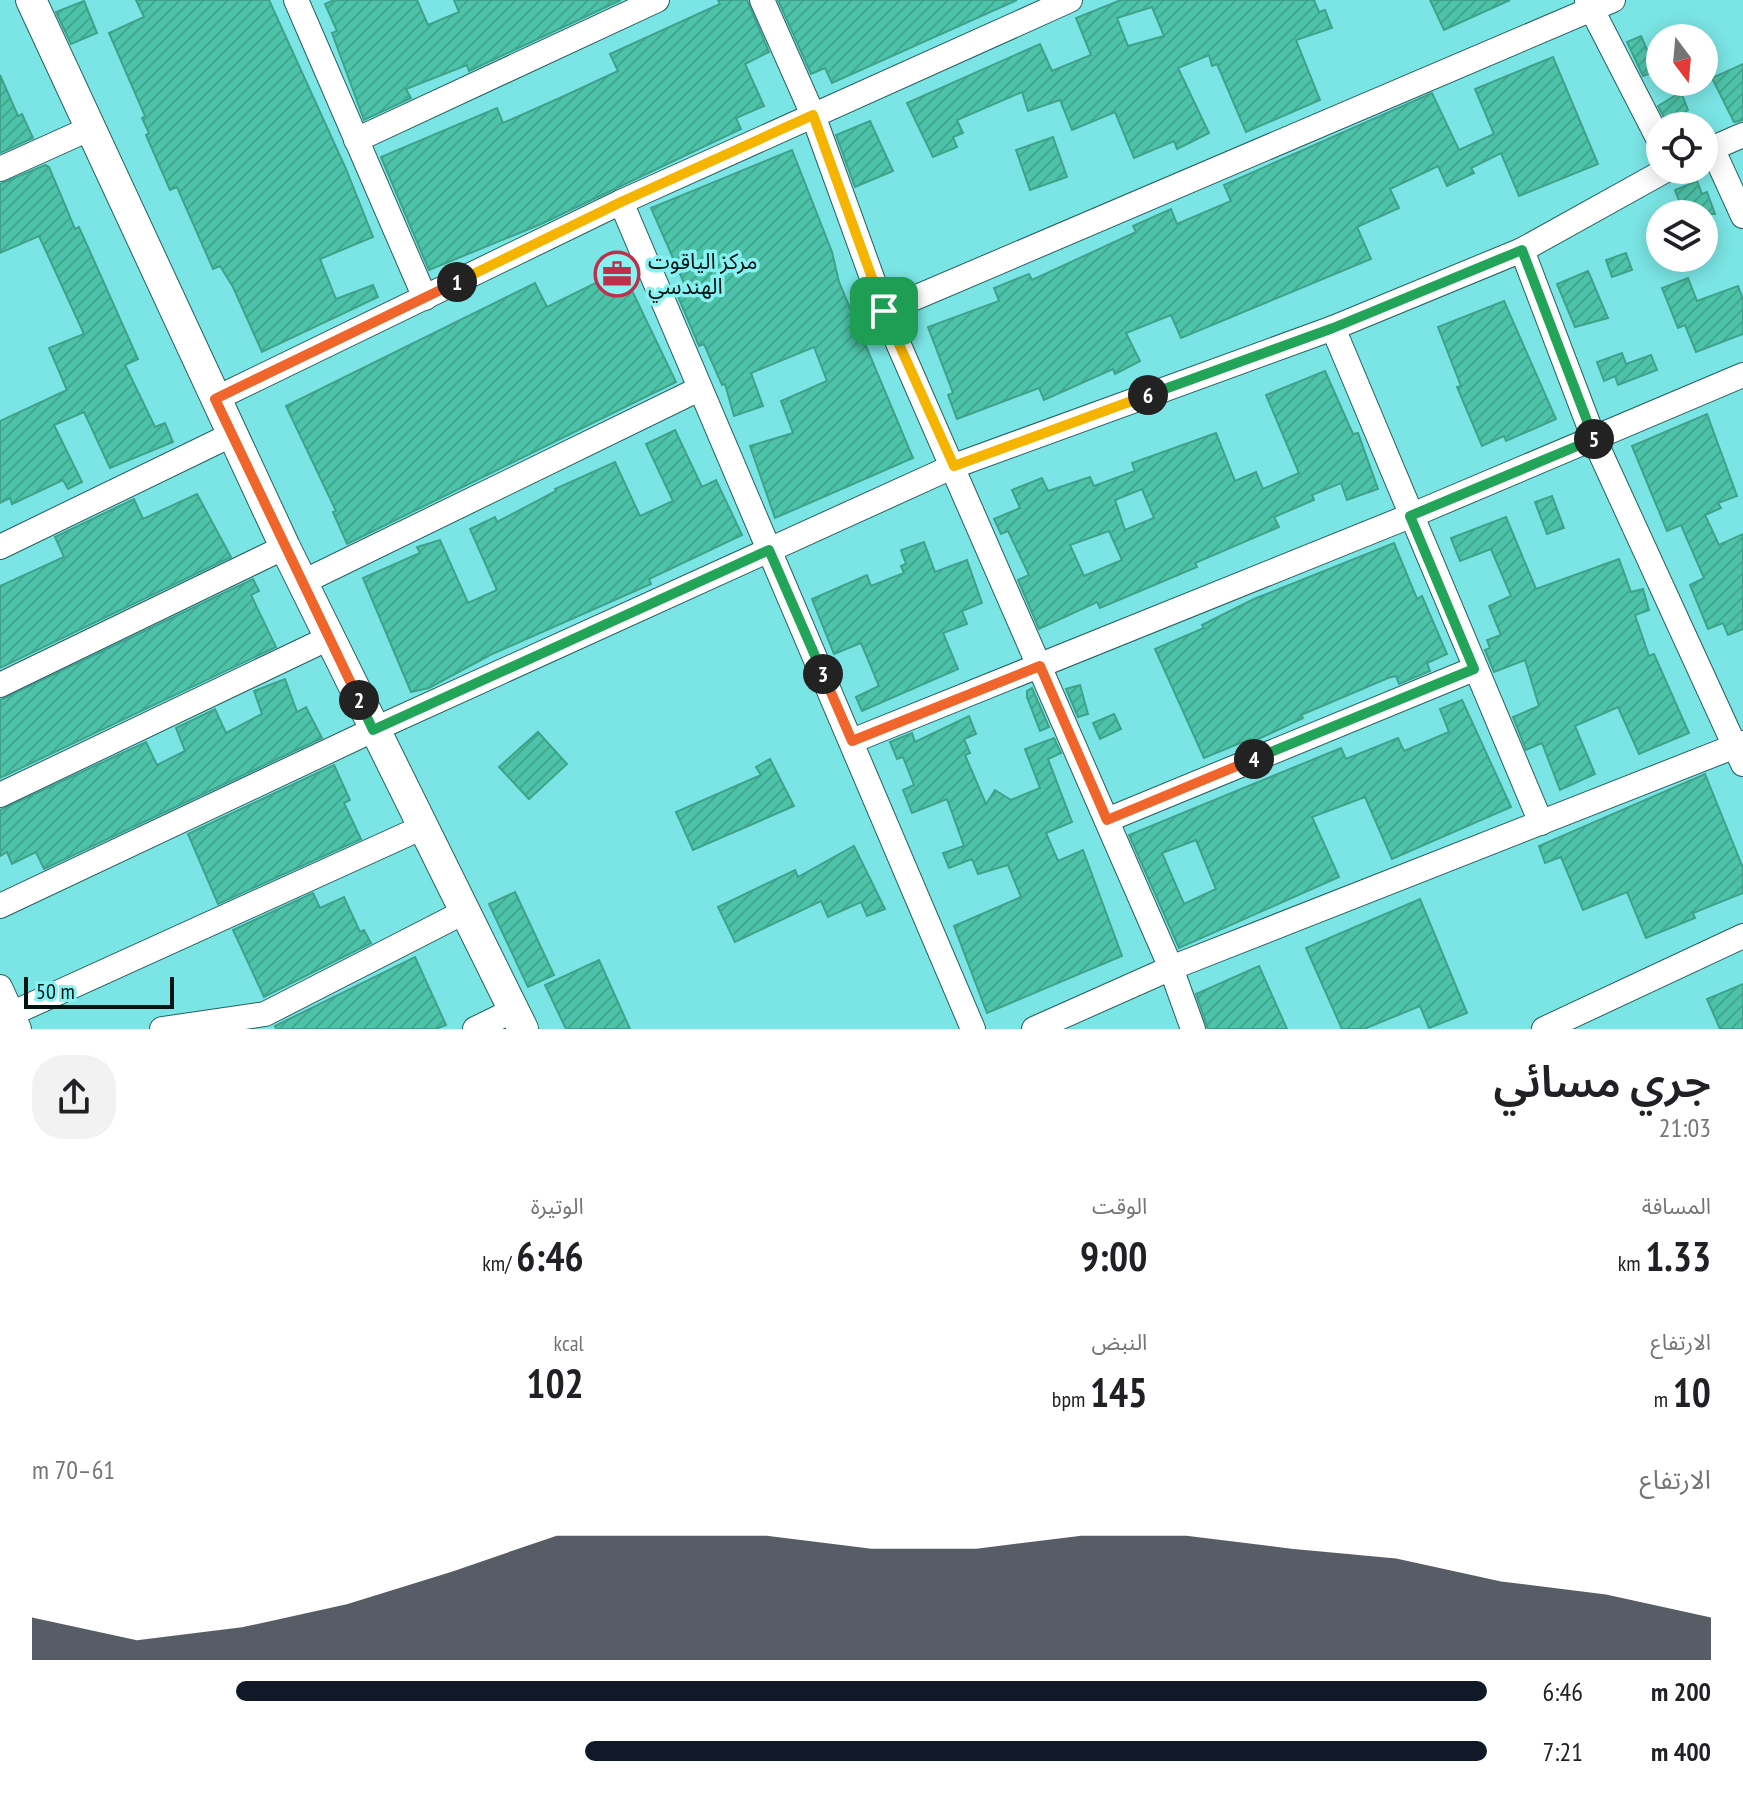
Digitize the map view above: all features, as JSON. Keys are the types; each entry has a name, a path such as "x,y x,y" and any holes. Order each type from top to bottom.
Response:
{"street":[{"path":"31,0 231,435 331,637 373,730 519,1020 475,1029"},
{"path":"296,0 425,298"},
{"path":"356,140 657,0"},
{"path":"762,0 813,115 884,311 1171,968 1193,1029"},
{"path":"215,399 621,202 1070,0"},
{"path":"884,311 1597,3 1646,112"},
{"path":"0,169 91,128"},
{"path":"1718,146 1743,135"},
{"path":"1718,169 1743,216"},
{"path":"0,906 373,730 954,466 1333,328 1522,250 1646,181"},
{"path":"621,202 973,1029"},
{"path":"1034,1029 1171,968 1541,823 1741,751 1594,439 1522,250"},
{"path":"1333,328 1541,823"},
{"path":"852,741 1410,516 1743,375"},
{"path":"303,582 699,389"},
{"path":"0,547 231,435"},
{"path":"0,685 285,547"},
{"path":"0,795 331,637"},
{"path":"1107,820 1474,669"},
{"path":"0,987 11,1020 423,827"},
{"path":"162,1029 265,1014 466,911"},
{"path":"1544,1029 1593,1019 1743,936"}],"building":[{"path":"136,0 269,0 346,169 373,237 320,259 336,299 373,285 378,297 262,352 233,287 220,266 213,269 177,187 170,190 146,135 149,133 142,118 145,116 109,33 144,17"},
{"path":"334,0 417,0 428,25 459,12 454,0 621,0 469,71 467,65 406,89 411,98 364,120 332,33 337,31 325,4"},
{"path":"718,0 747,0 769,52 745,64 764,106 736,118 741,129 541,224 429,270 381,157 497,108 503,123 618,71 610,54 720,4"},
{"path":"778,0 1017,0 832,83 825,68 811,74"},
{"path":"1121,0 1314,0 1319,12 1325,10 1332,28 1296,40 1320,100 1246,132 1217,64 1212,66 1209,55 1178,68 1209,133 1177,149 1174,141 1134,158 1115,112 1072,130 1060,100 1028,111 1022,92 957,120 963,133 953,137 957,147 933,157 907,103 1040,44 1052,71 1091,55 1076,18","holes":["1152,7 1164,36 1128,46 1117,18"]},
{"path":"1430,0 1510,0 1444,30"},
{"path":"84,1 97,33 71,44 56,12"},
{"path":"1641,36 1646,48 1646,75 1643,76 1627,42"},
{"path":"1553,57 1598,164 1519,196 1501,153 1471,168 1474,173 1447,186 1438,166 1390,189 1399,208 1357,227 1371,259 1181,338 1171,315 1126,333 1140,361 1115,374 1113,369 1044,400 1039,388 957,419 948,395 953,393 928,327 999,301 994,288 1029,274 1032,280 1136,232 1133,226 1171,209 1177,224 1231,201 1224,185 1432,93 1459,150 1494,134 1475,89"},
{"path":"1743,64 1743,120 1734,122 1718,90 1718,75"},
{"path":"0,75 18,116 22,114 33,138 0,153"},
{"path":"1674,96 1683,96 1688,110 1661,112 1658,106"},
{"path":"870,121 893,171 855,187 836,135"},
{"path":"1053,137 1067,177 1030,190 1016,150"},
{"path":"792,150 832,252 839,282 913,458 775,518 750,446 793,433 781,401 827,381 814,347 751,373 763,406 734,416 725,384 722,385 704,344 699,346 674,287 684,283 651,208"},
{"path":"45,165 49,167 75,229 79,227 138,359 125,365 155,427 165,423 173,442 110,468 84,412 54,425 82,482 68,489 63,480 12,504 10,498 0,503 0,421 67,390 49,348 84,334 39,236 0,253 0,184"},
{"path":"1698,184 1702,194 1707,192 1710,200 1679,200 1675,190"},
{"path":"1626,253 1632,270 1612,277 1606,260"},
{"path":"622,270 676,382 347,544 333,512 336,511 286,406 535,283 547,307"},
{"path":"1588,271 1608,318 1575,327 1557,284"},
{"path":"1688,278 1697,301 1738,286 1743,299 1743,334 1696,352 1685,325 1678,328 1662,288"},
{"path":"1504,301 1556,419 1506,441 1504,436 1482,446 1457,387 1461,386 1438,327"},
{"path":"1622,353 1626,364 1651,355 1657,370 1618,385 1615,376 1604,381 1597,362"},
{"path":"1325,371 1353,434 1358,433 1378,489 1347,500 1341,483 1312,495 1314,500 1274,517 1279,527 1195,563 1197,567 1100,608 1097,602 1039,629 1018,580 1029,575 1008,531 1001,534 994,519 1020,508 1012,490 1042,478 1048,491 1090,477 1094,486 1135,471 1132,463 1216,433 1235,481 1256,472 1263,489 1299,473 1266,395","holes":["1142,489 1154,518 1125,530 1115,500","1109,531 1122,560 1084,576 1070,545"]},
{"path":"1707,414 1737,496 1718,503 1721,508 1705,515 1719,545 1743,534 1743,629 1728,635 1723,623 1708,629 1690,585 1704,578 1681,525 1667,531 1632,446"},
{"path":"675,430 702,487 716,480 742,535 649,579 651,584 490,655 429,688 411,692 363,578 420,553 417,547 440,540 468,603 497,590 470,529 495,517 497,522 555,489 615,462 640,516 673,501 646,444"},
{"path":"197,494 231,557 0,668 0,586 64,557 55,537 134,499 143,519"},
{"path":"1552,496 1564,528 1547,534 1535,502"},
{"path":"1506,517 1536,589 1619,559 1631,592 1643,589 1649,610 1635,615 1649,656 1654,654 1689,733 1639,754 1618,707 1575,726 1595,774 1560,790 1542,743 1526,750 1513,717 1539,706 1525,660 1494,672 1485,650 1490,648 1487,640 1501,635 1489,606 1511,596 1491,549 1460,561 1451,538"},
{"path":"924,542 935,572 967,560 982,603 962,611 967,624 943,633 958,669 862,711 856,697 879,686 861,643 834,654 812,599 867,575 871,586 904,573 901,566 906,564 901,550"},
{"path":"1394,543 1417,599 1422,596 1447,654 1427,663 1430,671 1399,684 1396,676 1388,678 1301,715 1303,718 1252,742 1250,739 1204,758 1155,649 1204,628 1202,625 1254,599"},
{"path":"253,579 259,591 251,595 276,647 0,778 0,700"},
{"path":"285,679 297,712 306,707 322,738 44,869 36,852 12,864 7,852 0,856 0,810 146,742 157,765 185,751 176,728 215,709 226,733 262,714 254,691"},
{"path":"1080,685 1088,714 1078,717 1066,689"},
{"path":"1032,688 1049,727 1040,731 1027,697 1027,691"},
{"path":"1462,700 1511,807 1392,859 1365,797 1312,817 1339,877 1179,948 1129,835 1341,748 1346,759 1398,738 1404,751 1449,732 1440,709","holes":["1196,840 1216,889 1184,904 1162,853"]},
{"path":"1114,714 1121,729 1100,739 1093,723"},
{"path":"969,716 976,734 964,739 970,753 965,755 986,804 995,790 1011,800 1040,788 1025,749 1054,738 1061,753 1048,759 1072,822 1046,833 1058,861 1083,850 1122,956 987,1013 954,926 1021,897 1008,865 978,874 972,859 949,868 943,853 964,846 947,799 912,813 903,790 914,785 903,757 897,759 890,742 912,733 915,742"},
{"path":"538,732 567,764 529,799 499,767"},
{"path":"770,759 794,806 693,850 676,812 761,775 756,767"},
{"path":"334,765 350,800 344,803 361,839 218,904 188,834"},
{"path":"1705,774 1743,868 1743,893 1693,913 1695,918 1646,938 1627,892 1583,910 1561,857 1545,863 1539,846"},
{"path":"854,846 885,909 867,916 861,902 828,917 821,901 735,942 718,907 795,870 798,877"},
{"path":"515,892 554,975 528,987 489,904"},
{"path":"313,893 320,908 344,897 360,932 364,930 371,943 264,997 233,930"},
{"path":"1420,899 1467,1013 1429,1028 1420,1006 1364,1029 1342,1029 1306,948"},
{"path":"415,957 446,1025 436,1029 276,1029 275,1026"},
{"path":"599,960 630,1029 566,1029 545,985"},
{"path":"1259,966 1287,1029 1208,1029 1196,994"},
{"path":"1743,984 1743,1029 1720,1029 1707,999"}],"place":[{"name":"مركز الياقوت الهندسي","path":"617,274"}],"route":[{"path":"813,115 884,311 954,466 1333,328 1522,250 1594,439 1410,516 1474,669 1107,820 1040,666 852,741 769,550 373,730 215,399 621,202 813,115"}]}
